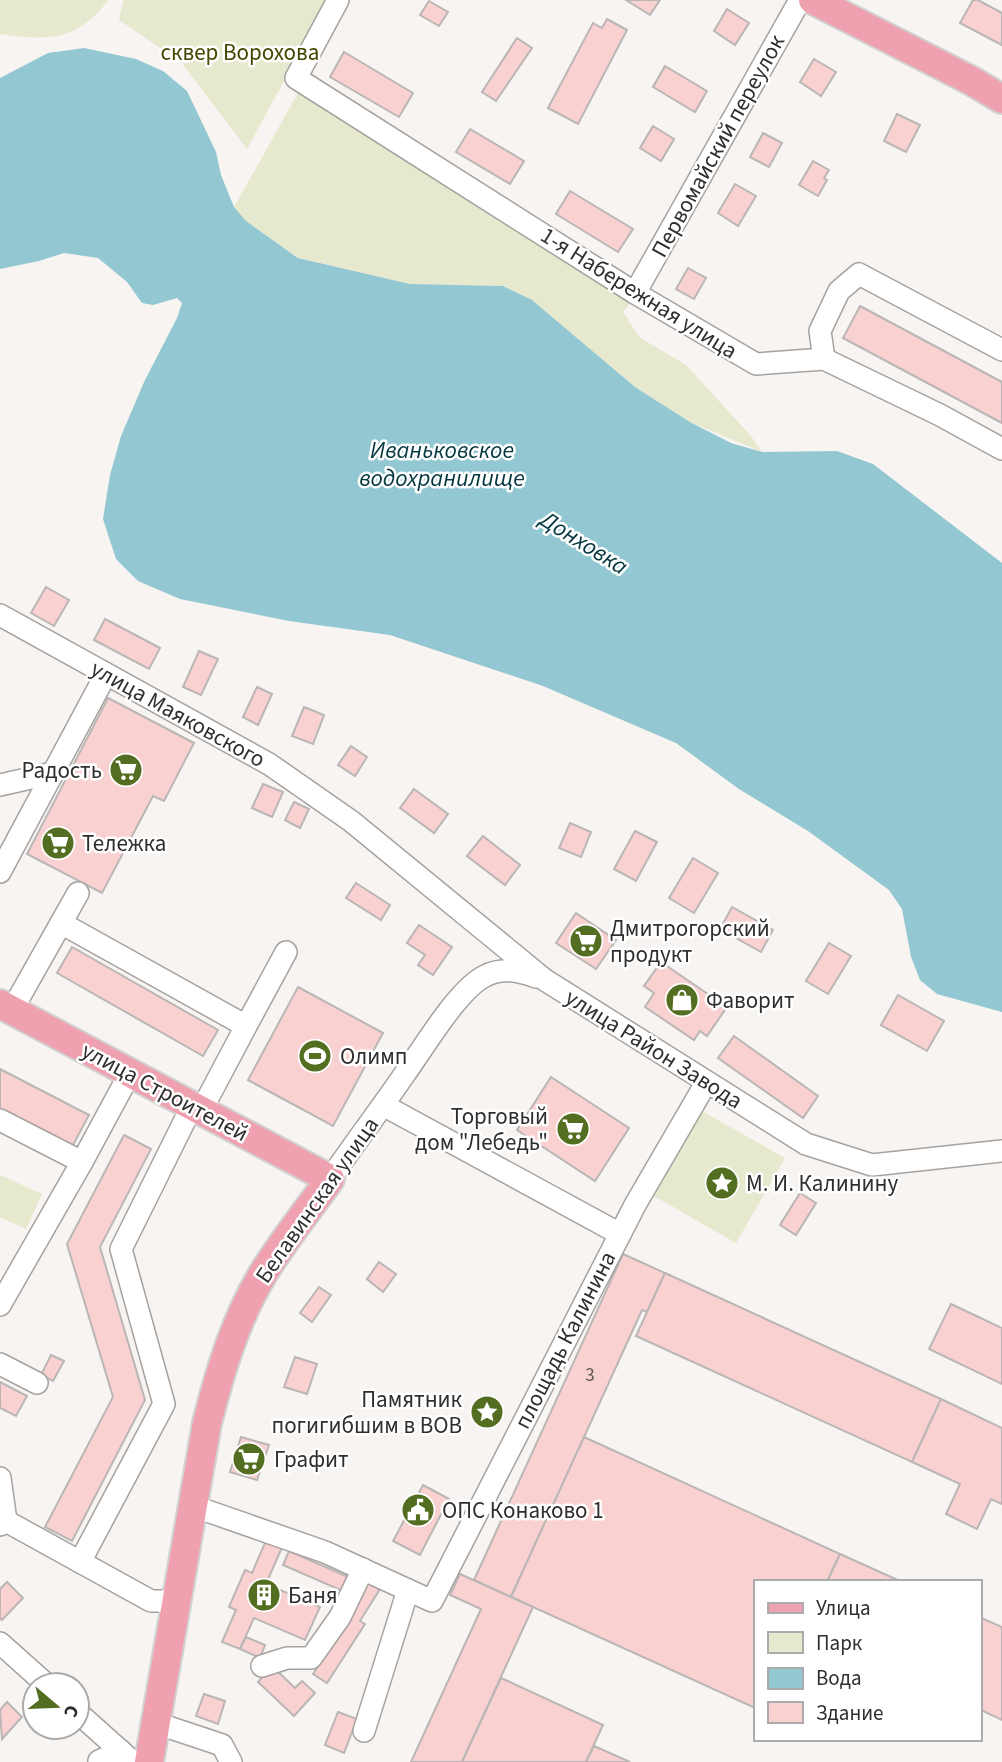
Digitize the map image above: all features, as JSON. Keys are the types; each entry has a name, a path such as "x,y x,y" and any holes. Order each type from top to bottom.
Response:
{"main road":[{"path":"813,0 1002,99"},
{"name":"улица Строителей","path":"6,1007 330,1179"},
{"name":"Белавинская улица","path":"149,1762 207,1423 220,1371 239,1322 263,1273 330,1179"}],"street":[{"name":"1-я Набережная улица","path":"338,0 296,78 635,293 756,364 824,359 940,415 1002,449"},
{"name":"Первомайский переулок","path":"635,293 800,0"},
{"path":"824,359 820,331 839,291 859,274 1002,350"},
{"name":"улица Маяковского","path":"0,615 269,764 351,821"},
{"path":"0,872 106,674"},
{"path":"0,785 53,773"},
{"name":"улица Район Завода","path":"351,821 545,980 806,1144 872,1165 1002,1151"},
{"path":"6,1007 78,893"},
{"path":"61,923 246,1026"},
{"path":"80,1562 164,1404 121,1249 286,953"},
{"name":"Белавинская улица","path":"330,1179 441,1023 472,984 482,977 502,970 545,980"},
{"path":"0,1305 130,1073"},
{"name":"площадь Калинина","path":"408,1590 432,1601 620,1234 706,1083"},
{"path":"383,1105 620,1234"},
{"path":"0,1120 82,1162"},
{"path":"0,1364 37,1383"},
{"path":"0,1478 3,1523 151,1601 177,1601"},
{"path":"193,1506 325,1552 408,1590 364,1731"},
{"path":"262,1666 288,1658 311,1658 340,1617 363,1569"},
{"path":"0,1643 31,1671"},
{"path":"156,1723 222,1745 231,1762"},
{"path":"91,1724 127,1756"},
{"path":"99,1761 127,1756"}],"green space":[{"path":"0,0 108,0 97,14 73,31 47,37 32,37 0,34"},
{"name":"сквер Ворохова","path":"123,0 328,0 247,149 181,62 119,20"},
{"path":"298,93 633,300 623,312 639,337 686,365 751,436 762,452 690,422 635,387 532,300 503,286 410,284 299,258 246,221 234,207"},
{"path":"702,1111 785,1158 736,1243 654,1196"},
{"path":"0,1175 42,1194 26,1229 0,1217"}],"water":[{"name":"Иваньковское водохранилище","path":"84,48 136,59 163,71 187,91 216,152 221,175 234,207 246,221 298,258 410,284 503,286 532,300 635,387 690,422 731,443 762,452 837,451 873,464 1002,563 1002,1012 937,994 920,980 911,957 902,909 889,890 808,831 739,789 676,743 543,686 390,635 289,621 180,599 138,581 116,559 103,519 110,475 121,436 182,303 177,298 153,305 142,303 127,282 98,258 64,253 0,269 0,78 48,53"}],"building":[{"path":"626,0 660,0 650,15"},
{"path":"973,0 1002,13 1002,45 960,23"},
{"path":"429,1 448,12 439,26 420,15"},
{"path":"727,9 749,23 735,45 714,31"},
{"path":"607,19 627,30 578,124 548,108 593,23 602,28"},
{"path":"517,38 532,48 496,101 482,92"},
{"path":"344,52 413,93 399,117 330,77"},
{"path":"814,59 836,72 821,96 800,82"},
{"path":"665,66 707,91 695,112 653,87"},
{"path":"897,114 920,125 906,152 884,141"},
{"path":"653,126 674,139 661,161 640,148"},
{"path":"470,129 524,161 510,184 456,152"},
{"path":"763,133 782,143 769,167 750,157"},
{"path":"813,161 829,170 818,196 799,185"},
{"path":"735,184 756,196 738,226 718,213"},
{"path":"570,191 633,229 618,252 556,214"},
{"path":"688,268 706,278 694,299 676,289"},
{"path":"860,306 1002,382 1002,423 843,338"},
{"path":"46,587 69,600 54,626 31,613"},
{"path":"105,619 160,648 149,669 94,640"},
{"path":"199,651 218,659 201,695 183,687"},
{"path":"257,687 272,694 258,725 243,717"},
{"name":"Радость","path":"108,698 194,743 164,801 153,796 102,893 27,854"},
{"path":"304,707 324,715 313,744 292,736"},
{"path":"351,746 367,757 355,776 338,765"},
{"path":"263,784 283,792 272,817 252,808"},
{"path":"414,789 448,814 434,833 400,808"},
{"path":"294,802 309,809 300,828 285,820"},
{"path":"570,823 591,832 581,857 559,848"},
{"path":"635,831 657,842 636,881 614,869"},
{"path":"483,836 520,865 505,885 467,856"},
{"path":"693,858 718,873 694,913 669,898"},
{"path":"356,883 390,905 381,920 346,898"},
{"path":"732,907 773,930 761,952 720,929"},
{"name":"Дмитрогорский продукт","path":"576,913 616,940 596,969 556,943"},
{"path":"419,925 452,947 433,975 418,965 425,955 407,943"},
{"path":"829,943 851,956 828,994 806,981"},
{"path":"72,947 218,1030 203,1056 57,973"},
{"name":"Фаворит","path":"661,962 727,1007 707,1036 700,1031 694,1040 645,1007 654,993 644,986"},
{"name":"Олимп","path":"298,987 383,1033 333,1126 248,1080"},
{"path":"898,995 944,1021 927,1051 881,1025"},
{"path":"734,1036 818,1096 803,1118 718,1058"},
{"path":"0,1069 89,1115 72,1147 0,1109"},
{"name":"Торговый дом \"Лебедь\"","path":"551,1077 629,1128 595,1181 517,1130"},
{"path":"124,1135 151,1149 100,1247 145,1400 72,1541 45,1527 113,1397 67,1244"},
{"path":"800,1193 816,1203 796,1235 780,1225"},
{"path":"623,1254 665,1273 647,1312 642,1310 511,1597 474,1580"},
{"path":"379,1262 396,1274 383,1292 367,1279"},
{"path":"665,1273 941,1399 912,1462 636,1336"},
{"path":"319,1287 331,1295 312,1322 300,1313"},
{"path":"951,1304 1002,1328 1002,1384 929,1349"},
{"path":"51,1355 64,1361 53,1381 41,1375"},
{"path":"295,1357 317,1364 307,1394 284,1387"},
{"path":"0,1382 27,1396 16,1416 0,1408"},
{"path":"941,1399 1002,1428 1002,1504 991,1499 977,1529 946,1514 960,1484 912,1462"},
{"name":"Графит","path":"241,1437 269,1445 257,1480 230,1472"},
{"path":"584,1437 840,1554 828,1580 754,1580 754,1708 511,1597"},
{"path":"423,1485 449,1499 420,1555 393,1541"},
{"name":"Баня","path":"267,1538 283,1545 266,1584 320,1607 305,1640 254,1618 240,1649 222,1642 236,1610 229,1607 245,1570 252,1573"},
{"path":"289,1551 353,1579 347,1593 283,1565"},
{"path":"840,1554 898,1580 828,1580"},
{"path":"460,1574 533,1607 462,1762 411,1762 481,1609 450,1595"},
{"path":"366,1580 380,1589 360,1621 365,1624 327,1683 313,1674 350,1617"},
{"path":"7,1582 23,1598 2,1620 0,1589"},
{"path":"981,1618 1002,1627 1002,1720 981,1710"},
{"path":"246,1637 265,1645 260,1658 240,1649"},
{"path":"272,1666 295,1688 302,1681 315,1693 294,1716 258,1682"},
{"path":"501,1678 603,1725 586,1762 462,1762"},
{"path":"204,1694 225,1701 218,1724 196,1716"},
{"path":"7,1702 21,1716 2,1739 0,1710"},
{"path":"338,1712 357,1719 344,1753 325,1745"},
{"path":"594,1746 630,1762 586,1762"}],"place":[{"name":"Радость","path":"126,770"},
{"name":"Тележка","path":"58,843"},
{"name":"Дмитрогорский продукт","path":"586,941"},
{"name":"Фаворит","path":"682,1000"},
{"name":"Олимп","path":"315,1056"},
{"name":"Торговый дом \"Лебедь\"","path":"573,1129"},
{"name":"М. И. Калинину","path":"722,1183"},
{"name":"Памятник погигибшим в ВОВ","path":"487,1412"},
{"name":"Графит","path":"249,1459"},
{"name":"ОПС Конаково 1","path":"418,1510"},
{"name":"Баня","path":"264,1595"}],"water label":[{"name":"Донховка","path":"584,543"}]}
